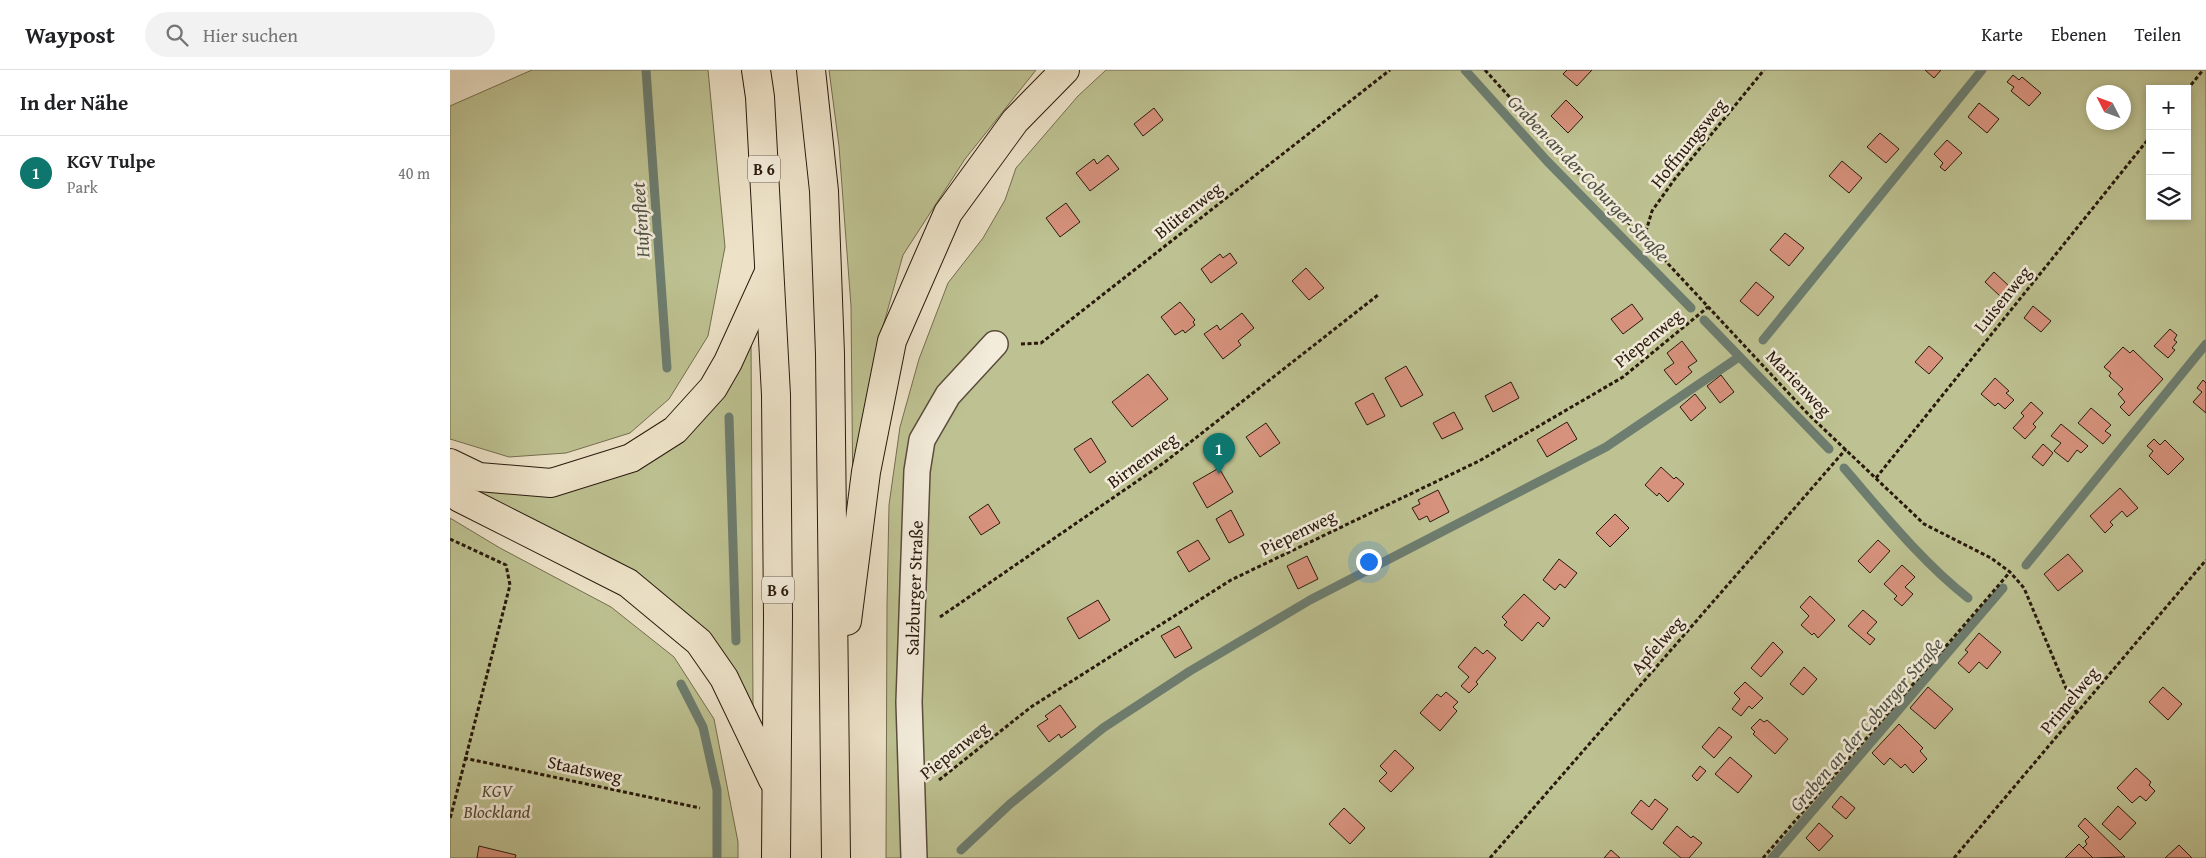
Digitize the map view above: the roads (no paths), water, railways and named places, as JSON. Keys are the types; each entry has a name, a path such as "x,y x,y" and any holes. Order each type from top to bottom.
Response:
{"highway":[{"name":"B 6","path":"756,70 760,97 776,395 778,616 776,858"},
{"path":"811,70 824,191 830,398 836,858"},
{"path":"835,722 866,472 892,341 948,213 1015,121 1065,70"},
{"path":"450,463 479,477 551,483 631,458 675,430 713,388 728,362 770,268"},
{"path":"450,488 460,498 628,583 699,642 724,678 776,786"}],"street":[{"name":"Salzburger Straße","path":"914,858 909,702 913,636 917,471 922,440 948,395 995,344"}],"waterway":[{"name":"Hufenfleet","path":"646,70 667,368"},
{"name":"Graben an der Coburger Straße","path":"1465,70 1547,161 1691,308"},
{"path":"1763,340 1982,70"},
{"name":"Graben an der Coburger Straße","path":"1704,320 1829,449"},
{"path":"2026,565 2206,344"},
{"path":"961,850 1010,804 1103,728 1190,671 1310,600 1606,447 1739,357"},
{"name":"Hufenfleet","path":"729,417 736,641"},
{"name":"Graben an der Coburger Straße","path":"1844,468 1918,552 1968,598"},
{"name":"Graben an der Coburger Straße","path":"1772,858 2003,588"},
{"name":"Hufenfleet","path":"681,684 703,727 717,790 717,858"}],"place":[{"name":"KGV Tulpe","path":"1219,474"}],"park label":[{"name":"KGV Blockland","path":"497,800"}]}
